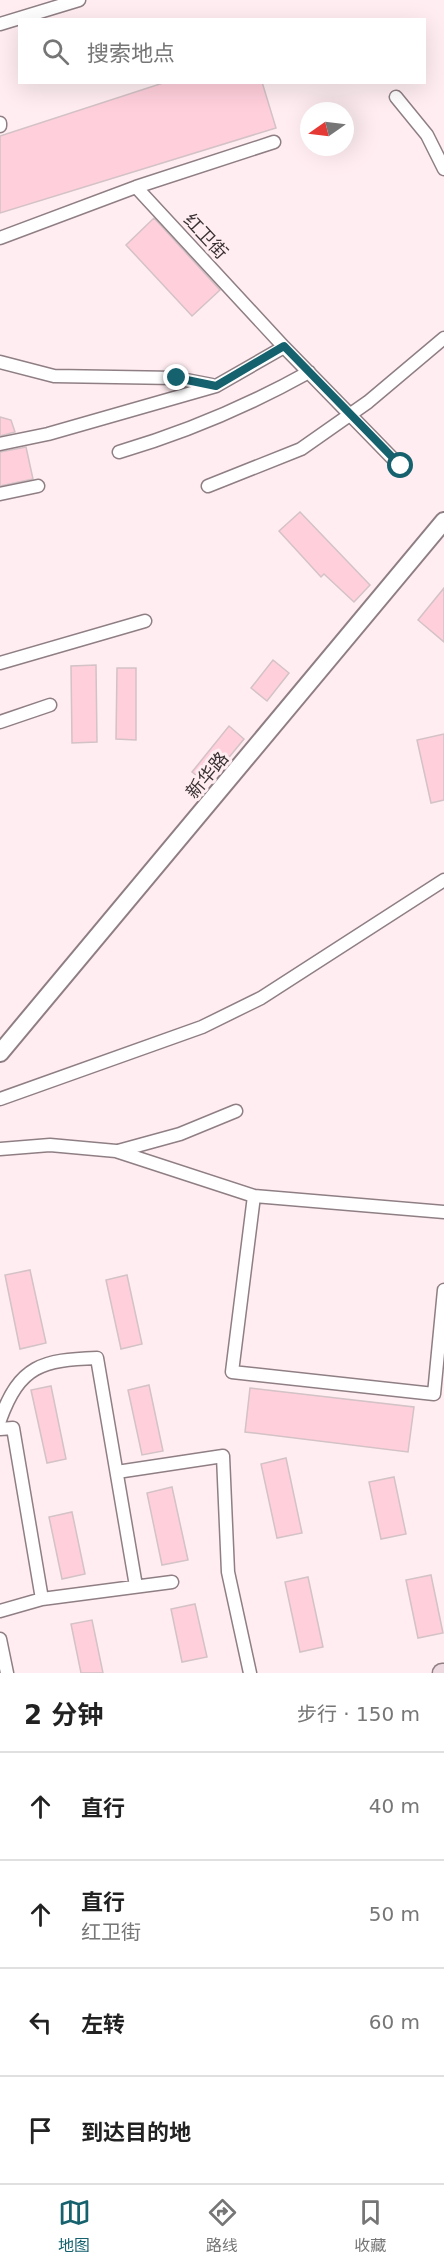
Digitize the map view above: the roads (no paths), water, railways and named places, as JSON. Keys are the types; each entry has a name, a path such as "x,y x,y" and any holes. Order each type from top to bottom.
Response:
{"street":[{"path":"20,18 79,0"},
{"path":"0,24 18,19"},
{"path":"396,98 427,135 444,169"},
{"path":"0,238 136,187 274,142"},
{"name":"红卫街","path":"136,187 284,346 401,466"},
{"path":"208,486 301,449 368,402 444,338"},
{"path":"0,444 48,434 216,386 284,346"},
{"path":"0,362 54,376 177,378 216,386"},
{"path":"119,452 173,436 253,403 309,372"},
{"path":"0,494 38,486"},
{"name":"新华路","path":"1,1050 444,521"},
{"path":"0,663 145,621"},
{"path":"0,722 50,705"},
{"path":"0,1099 202,1027 261,998 444,880"},
{"path":"116,1151 180,1134 236,1111"},
{"path":"0,1149 50,1145 116,1151 254,1196 444,1212"},
{"path":"254,1196 232,1372 434,1394 444,1290"},
{"path":"0,1420 9,1395 20,1378 43,1365 65,1359 97,1358 136,1586"},
{"path":"0,1429 13,1428 42,1599"},
{"path":"117,1472 223,1456 228,1572 250,1673"},
{"path":"0,1611 42,1599 172,1582"},
{"path":"0,1639 7,1673"}]}
